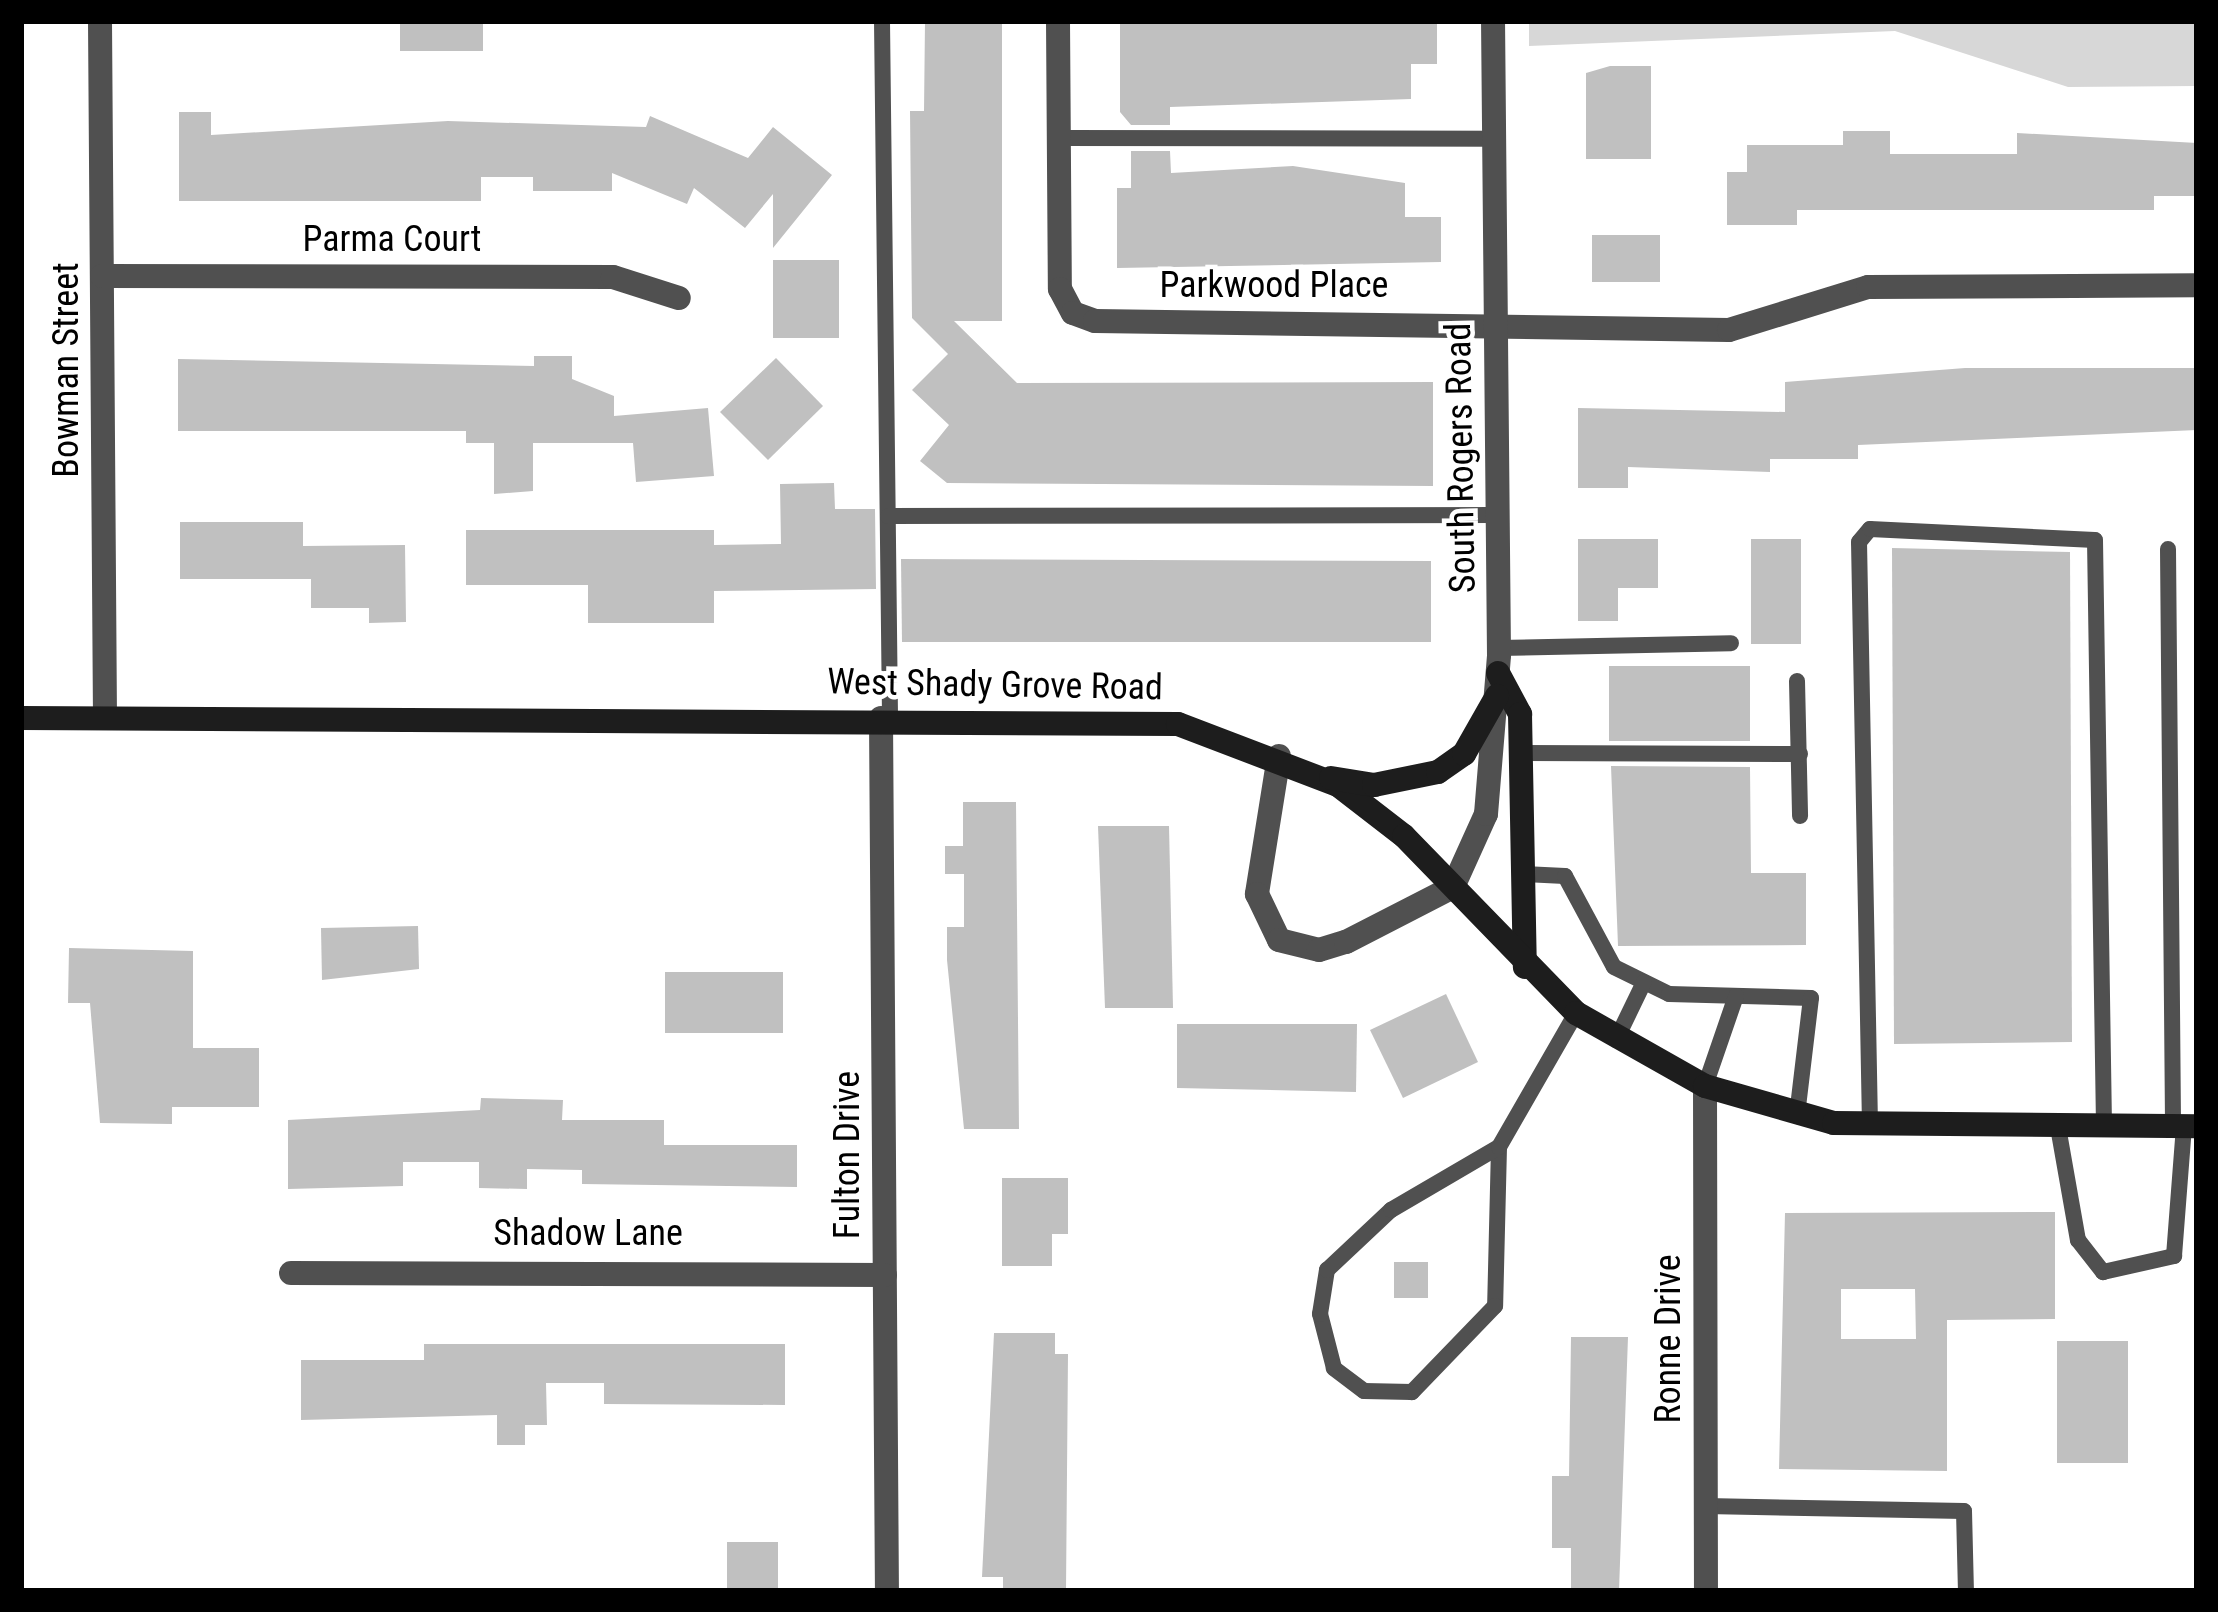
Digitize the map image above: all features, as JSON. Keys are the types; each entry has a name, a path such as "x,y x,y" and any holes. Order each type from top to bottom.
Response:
{"main road":[{"path":"1498,672 1520,714 1526,967"},
{"path":"1320,776 1374,784 1438,772 1464,754 1498,672"},
{"name":"West Shady Grove Road","path":"21,718 885,718 1178,724 1280,756 1320,776 1453,887 1526,967 1576,1013 1616,1040 1705,1086 1797,1116 1870,1125 2184,1126"}],"street":[{"name":"Bowman Street","path":"100,21 105,718"},
{"name":"Parkwood Place","path":"1058,21 1060,289 1082,318 1729,330 1868,287 2197,285"},
{"name":"South Rogers Road","path":"1453,887 1486,814 1498,672 1493,21"},
{"name":"Parma Court","path":"102,276 613,277 679,298"},
{"name":"Fulton Drive","path":"885,718 887,1591"},
{"path":"1280,756 1257,894 1279,940 1319,950 1346,942 1453,887"},
{"name":"Ronne Drive","path":"1705,1086 1706,1591"},
{"name":"Shadow Lane","path":"292,1273 885,1275"}],"lane":[{"path":"883,21 885,718"},
{"path":"1059,138 1495,139"},
{"path":"888,516 1498,515"},
{"path":"1870,1125 1859,542 1870,529 2095,539 2104,1127"},
{"path":"2058,1127 2078,1240 2103,1272 2174,1256 2184,1126 2168,549"},
{"path":"1498,672 1731,643"},
{"path":"1797,681 1800,816"},
{"path":"1521,753 1800,754"},
{"path":"1523,874 1565,876 1614,967 1644,982 1736,996 1811,998 1797,1116"},
{"path":"1616,1040 1644,982"},
{"path":"1705,1086 1736,996"},
{"path":"1499,1147 1390,1210 1327,1270 1320,1314 1334,1368 1364,1391 1412,1392 1495,1306 1499,1147 1576,1013"},
{"path":"1706,1506 1964,1511 1966,1591"}],"shaded area":[{"path":"1529,21 2197,21 2197,86 2068,87 1895,31 1529,46"}],"building":[{"path":"400,21 483,21 483,51 400,51"},
{"path":"925,21 1002,21 1002,321 954,321 1017,383 1433,382 1433,486 947,483 920,461 949,425 912,390 948,354 912,318 910,111 924,111"},
{"path":"1120,21 1437,21 1437,64 1411,64 1411,99 1170,107 1170,125 1131,125 1120,112"},
{"path":"1610,66 1651,66 1651,159 1586,159 1586,73"},
{"path":"179,112 211,112 211,135 448,121 646,127 650,116 748,158 773,127 832,175 773,248 773,194 745,228 694,188 687,204 612,173 612,191 533,191 533,177 481,177 481,201 179,201"},
{"path":"1843,131 1890,131 1890,154 2017,154 2017,133 2197,143 2197,196 2154,196 2154,210 1797,210 1797,225 1727,225 1727,172 1747,172 1747,145 1843,145"},
{"path":"1131,151 1170,151 1171,173 1293,166 1405,183 1405,217 1441,217 1441,262 1117,268 1117,188 1131,188"},
{"path":"1592,235 1660,235 1660,282 1592,282"},
{"path":"773,260 839,260 839,338 773,338"},
{"path":"534,356 572,356 572,379 614,396 614,416 708,408 714,476 636,482 633,443 533,443 533,491 494,494 494,443 466,443 466,431 178,431 178,359 534,366"},
{"path":"776,358 823,406 768,460 720,412"},
{"path":"1965,368 2197,368 2197,430 1858,445 1858,459 1770,459 1770,472 1628,467 1628,488 1578,488 1578,408 1785,412 1785,382"},
{"path":"834,483 835,509 875,509 876,589 714,591 714,623 588,623 588,585 466,585 466,530 714,530 714,545 781,544 780,484"},
{"path":"180,522 303,522 303,546 405,545 406,622 369,623 369,608 311,608 311,579 180,579"},
{"path":"1578,539 1658,539 1658,588 1618,588 1618,621 1578,621"},
{"path":"1751,539 1801,539 1801,644 1751,644"},
{"path":"1892,548 2070,552 2072,1042 1894,1044"},
{"path":"901,559 1431,561 1431,642 902,642"},
{"path":"1609,666 1750,666 1750,741 1609,741"},
{"path":"1611,766 1750,767 1751,873 1806,873 1806,945 1618,946"},
{"path":"963,802 1016,802 1019,1129 964,1129 947,927 964,927 964,874 945,874 945,846 963,846"},
{"path":"1098,826 1169,826 1173,1008 1105,1008"},
{"path":"418,926 419,969 322,980 321,928"},
{"path":"69,948 193,951 193,1048 259,1048 259,1107 172,1107 172,1124 100,1123 90,1003 68,1003"},
{"path":"665,972 783,972 783,1033 665,1033"},
{"path":"1446,994 1478,1062 1403,1098 1370,1030"},
{"path":"1177,1024 1357,1024 1356,1092 1177,1088"},
{"path":"481,1098 563,1100 562,1120 664,1120 664,1145 797,1145 797,1187 582,1184 582,1170 527,1169 527,1189 479,1188 479,1162 403,1162 403,1186 288,1189 288,1120 480,1110"},
{"path":"1002,1178 1068,1178 1068,1234 1052,1234 1052,1266 1002,1266"},
{"path":"2055,1212 2055,1319 1947,1320 1947,1471 1779,1469 1785,1213","holes":["1841,1289 1915,1289 1916,1339 1841,1339"]},
{"path":"1394,1262 1428,1262 1428,1298 1394,1298"},
{"path":"994,1333 1055,1333 1055,1354 1068,1354 1066,1591 1003,1591 1003,1577 982,1577"},
{"path":"1571,1337 1628,1337 1619,1591 1571,1591 1571,1548 1552,1548 1552,1476 1569,1476"},
{"path":"2057,1341 2128,1341 2128,1463 2057,1463"},
{"path":"424,1344 785,1344 785,1405 604,1404 604,1383 546,1383 547,1425 525,1425 525,1445 497,1445 497,1415 301,1420 301,1360 424,1360"},
{"path":"727,1542 778,1542 778,1591 727,1591"}]}
